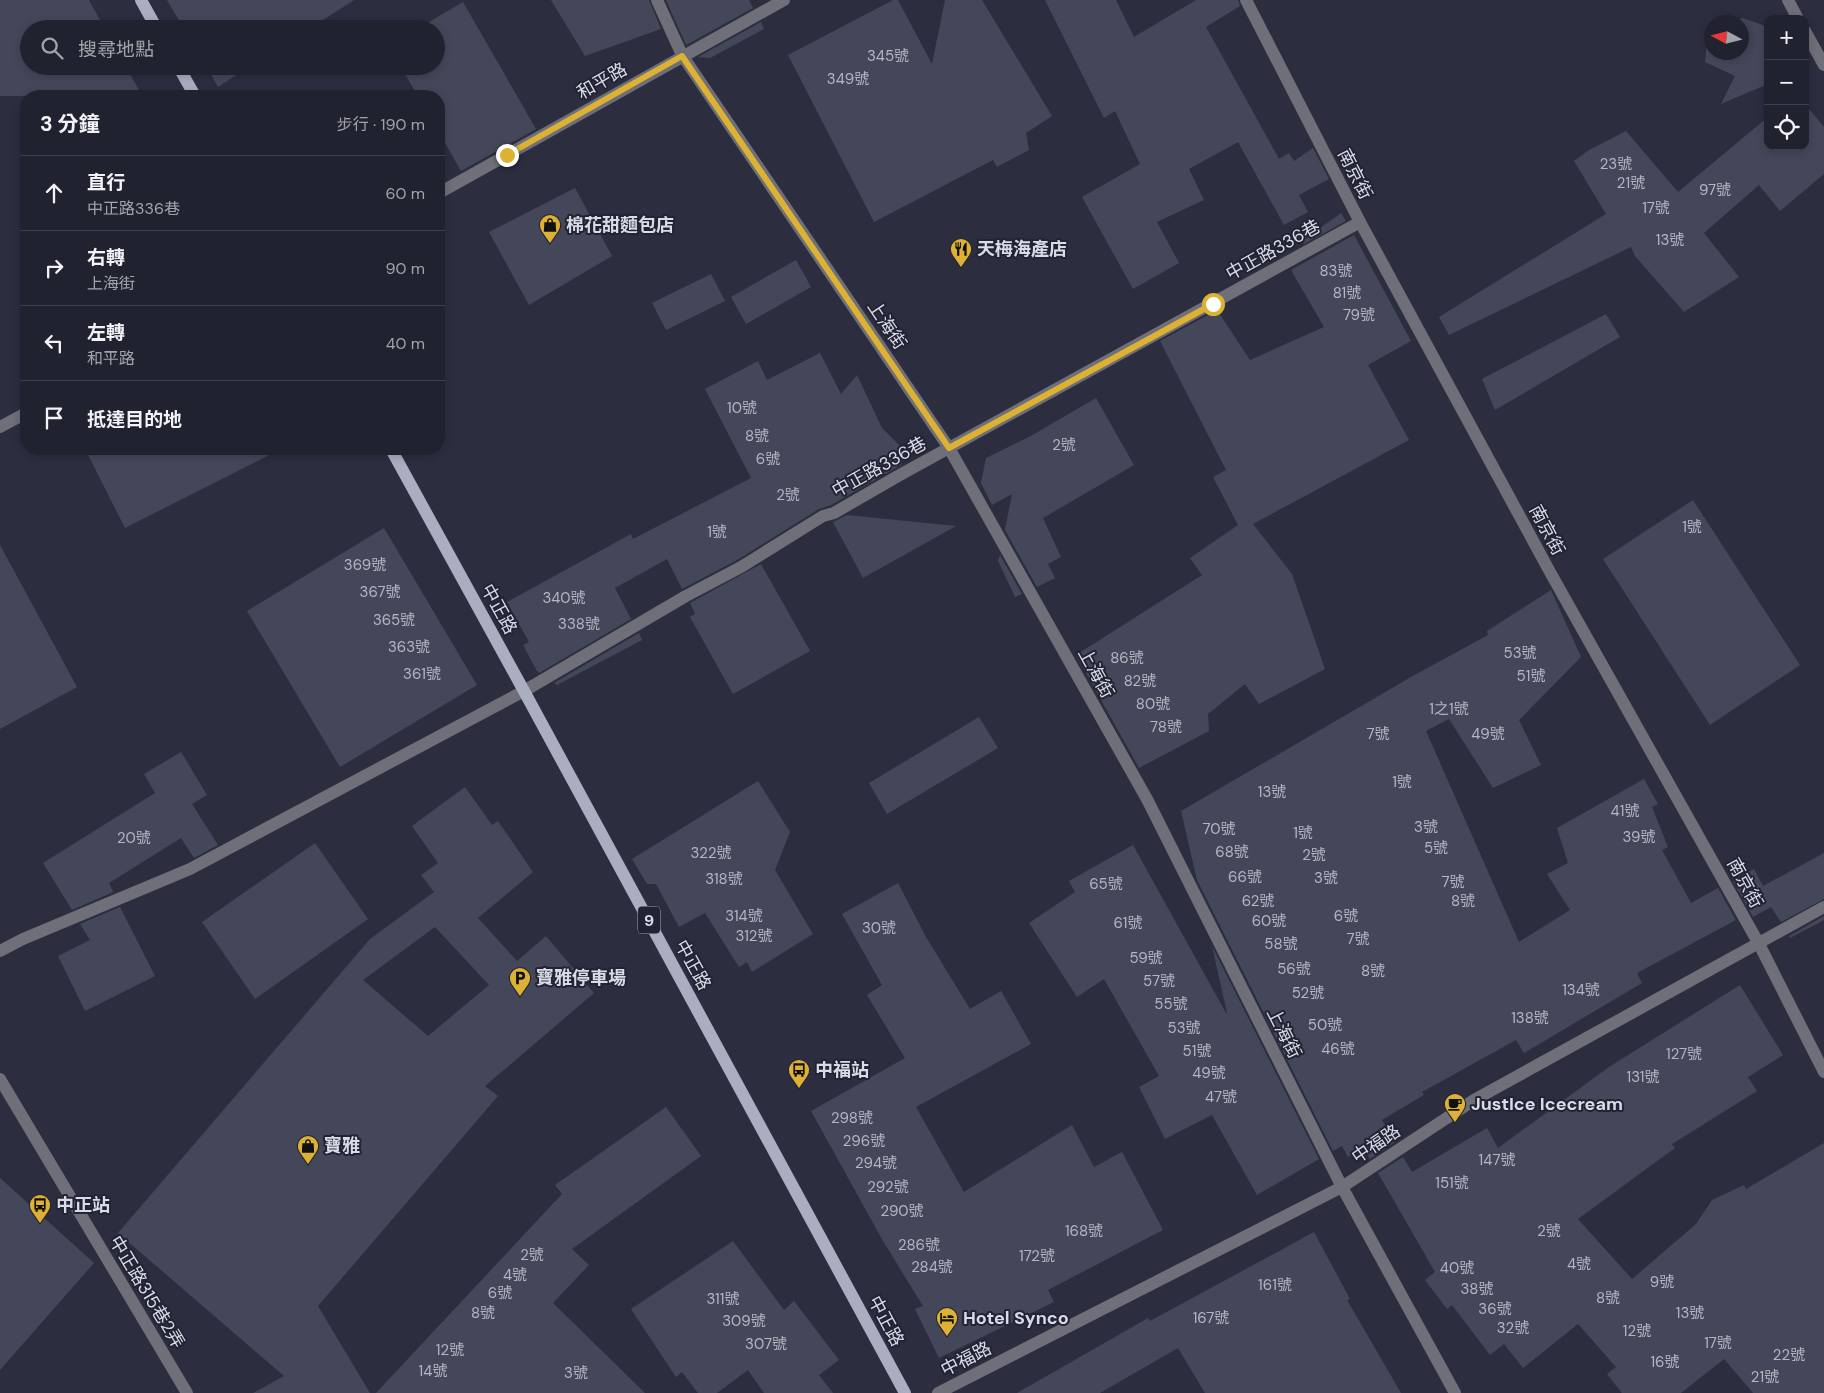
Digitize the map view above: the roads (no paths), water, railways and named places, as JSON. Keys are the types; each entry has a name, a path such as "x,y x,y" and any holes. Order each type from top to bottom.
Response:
{"main road":[{"path":"141,0 152,20"},
{"path":"183,75 192,90"},
{"name":"中正路","path":"394,455 905,1393"}],"street":[{"name":"上海街","path":"658,0 682,56 949,448 1148,800 1342,1187 1455,1393"},
{"name":"和平路","path":"445,189 784,0"},
{"name":"南京街","path":"1246,0 1360,222 1550,572 1759,944 1824,1072"},
{"path":"1788,0 1796,15"},
{"path":"1809,38 1824,65"},
{"name":"中正路336巷","path":"0,951 190,869 524,691 686,596 741,567 823,516 834,513 1360,222"},
{"path":"0,427 20,416"},
{"name":"中福路","path":"938,1393 1342,1187 1474,1100 1824,907"},
{"name":"中正路315巷2弄","path":"0,1079 187,1393"}],"place":[{"name":"棉花甜麵包店","path":"550,244"},
{"name":"天梅海產店","path":"961,268"},
{"name":"寶雅停車場","path":"520,997"},
{"name":"中福站","path":"799,1089"},
{"name":"JustIce Icecream","path":"1455,1123"},
{"name":"寶雅","path":"308,1165"},
{"name":"中正站","path":"40,1224"},
{"name":"Hotel Synco","path":"947,1337"}]}
